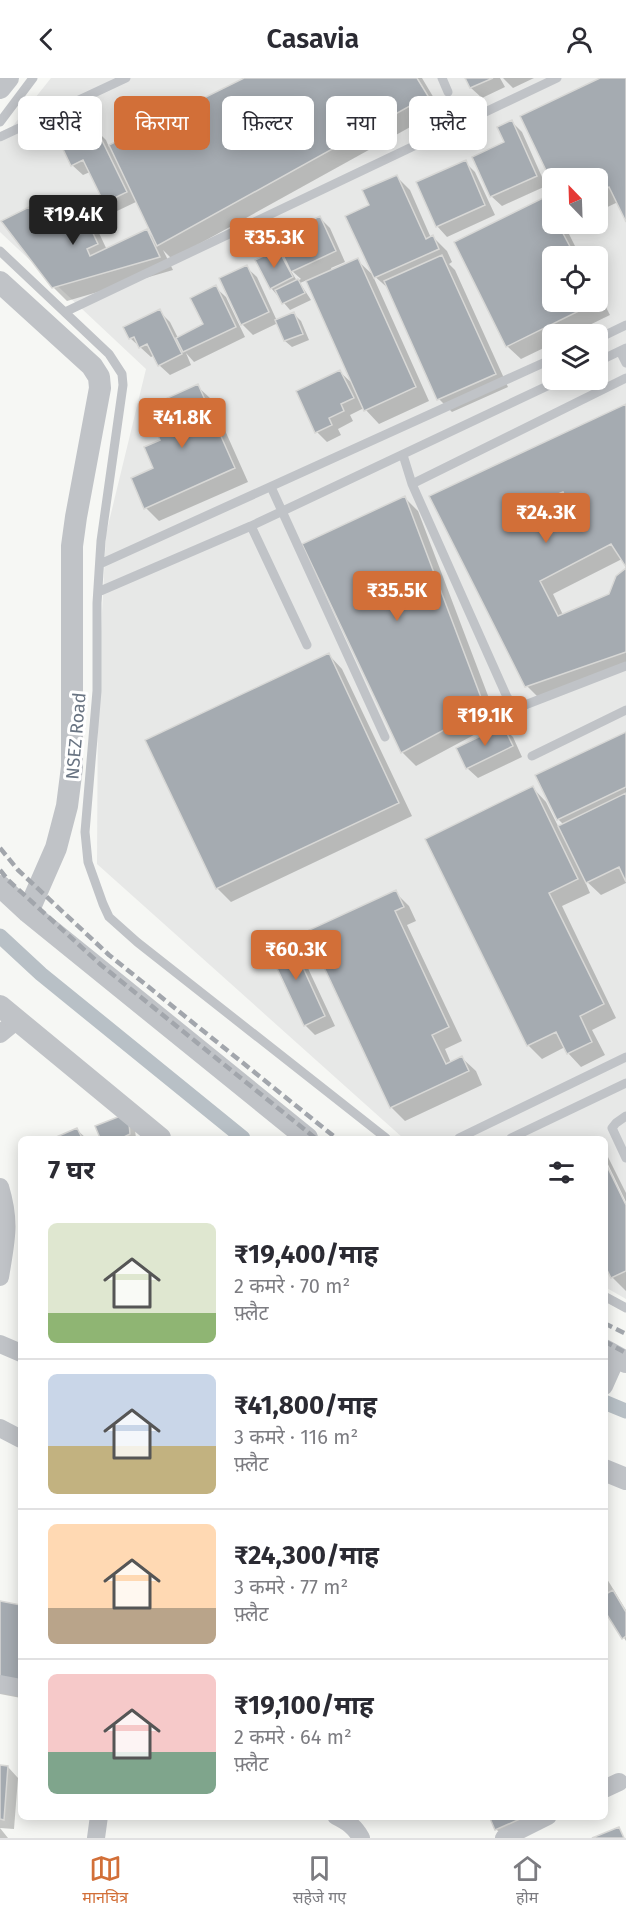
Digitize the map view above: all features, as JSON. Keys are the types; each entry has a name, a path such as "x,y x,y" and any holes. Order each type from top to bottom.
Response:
{"street":[{"path":"0,87 8,78"},
{"path":"0,282 92,366 99,377 100,388 74,532 72,767 67,806 56,848 28,912"},
{"path":"0,886 28,912 305,1136"},
{"path":"0,1034 9,1013 150,1136"},
{"path":"0,1277 8,1226 9,1196"},
{"path":"0,1344 18,1351"},
{"path":"608,1376 615,1359"},
{"path":"0,1428 18,1437"},
{"path":"608,1472 626,1479"},
{"path":"0,1684 18,1687"},
{"path":"96,1838 98,1820"},
{"path":"345,1820 355,1828 361,1838"},
{"path":"504,1838 540,1820"}],"lane":[{"path":"0,122 33,78"},
{"path":"0,137 126,78"},
{"path":"442,78 448,92"},
{"path":"65,312 557,78"},
{"name":"NSEZ Road","path":"0,251 116,363 122,374 123,385 100,564 97,692 85,832 88,862 96,887 109,917 137,942 383,1136"},
{"path":"608,334 626,325"},
{"path":"608,356 623,349 626,363"},
{"path":"100,564 542,364"},
{"path":"412,484 626,378"},
{"path":"98,592 251,526 542,389"},
{"path":"403,455 412,484 511,702 517,706 525,705 626,666"},
{"path":"271,487 385,737"},
{"path":"251,526 307,645"},
{"path":"532,756 626,710"},
{"path":"463,1136 626,1057"},
{"path":"515,1136 626,1083"},
{"path":"626,1116 612,1128 626,1158"},
{"path":"608,1298 626,1308"}],"shaded area":[{"path":"51,78 626,78 626,1299 608,1289 608,1136 401,1136 97,864 98,691 106,534 146,369 0,232 0,142 18,119 18,150 102,150 102,96 37,96"}],"building":[{"path":"244,78 417,78 428,96 409,96 409,107 397,113 397,96 326,96 326,150 330,150 157,246 109,145 114,143 114,150 210,150 210,96 208,96"},
{"path":"465,78 493,78 470,88"},
{"path":"600,78 626,78 626,222 608,188 608,168 545,168 520,116"},
{"path":"512,120 537,176 490,197 472,157 504,142 497,127"},
{"path":"102,140 127,192 104,203 83,160 71,166 63,150 102,150"},
{"path":"466,160 485,205 436,227 416,182"},
{"path":"397,175 426,239 433,235 439,249 374,278 345,216 369,205 362,190"},
{"path":"542,198 542,234 563,234 570,246 542,246 542,312 577,312 553,324 542,324 542,329 506,347 454,242"},
{"path":"78,201 98,244 87,249 90,256 147,229 160,257 52,288 1,221 29,207 36,221"},
{"path":"320,216 336,251 291,272 275,238"},
{"path":"278,249 293,277 270,289 255,260"},
{"path":"442,255 496,374 437,400 384,281"},
{"path":"358,258 416,387 364,411 306,281"},
{"path":"247,265 269,312 241,325 219,278"},
{"path":"298,279 305,293 282,304 275,290"},
{"path":"216,285 236,327 183,352 176,338 203,324 190,298"},
{"path":"160,309 182,354 158,366 147,344 139,348 134,337 129,339 123,327"},
{"path":"294,312 303,334 284,341 275,320"},
{"path":"340,370 354,398 341,404 344,411 329,418 332,425 315,433 296,391"},
{"path":"198,384 235,468 144,509 131,478 153,468 144,447 160,440 150,419 159,415 154,404"},
{"path":"626,404 626,567 611,544 540,581 558,616 609,594 616,576 626,568 626,652 525,687 429,496","holes":["563,492 568,504 511,528 506,515"]},
{"path":"405,496 485,708 401,753 302,544"},
{"path":"329,653 399,803 216,889 145,740"},
{"path":"503,725 513,746 466,769 456,748"},
{"path":"626,732 626,787 557,820 535,775"},
{"path":"533,786 578,879 549,893 604,1004 580,1016 592,1042 567,1054 556,1032 527,1046 425,839"},
{"path":"626,793 626,882 619,867 586,883 558,826"},
{"path":"396,890 404,907 395,911 449,1027 432,1035 446,1064 462,1056 469,1071 390,1108 307,931"},
{"path":"289,937 325,1016 304,1026 267,947"},
{"path":"128,1113 130,1134 99,1136 95,1126"},
{"path":"77,1128 81,1136 59,1136"},
{"path":"608,1168 626,1205 626,1271 611,1278 608,1272"},
{"path":"613,1590 626,1612 626,1636 622,1639 608,1616 608,1593"},
{"path":"0,1601 18,1604 18,1687 0,1684"},
{"path":"0,1765 8,1766 4,1820 0,1819"},
{"path":"491,1820 518,1820 495,1830"},
{"path":"619,1827 624,1838 592,1838"}],"waterway":[{"path":"0,936 41,974 241,1136"},
{"path":"608,1404 626,1411"}],"railway":[{"path":"0,848 18,870 109,955 334,1136"},
{"path":"0,870 8,880 101,965 313,1136"},
{"path":"608,1325 626,1334"},
{"path":"608,1343 626,1353"}]}
